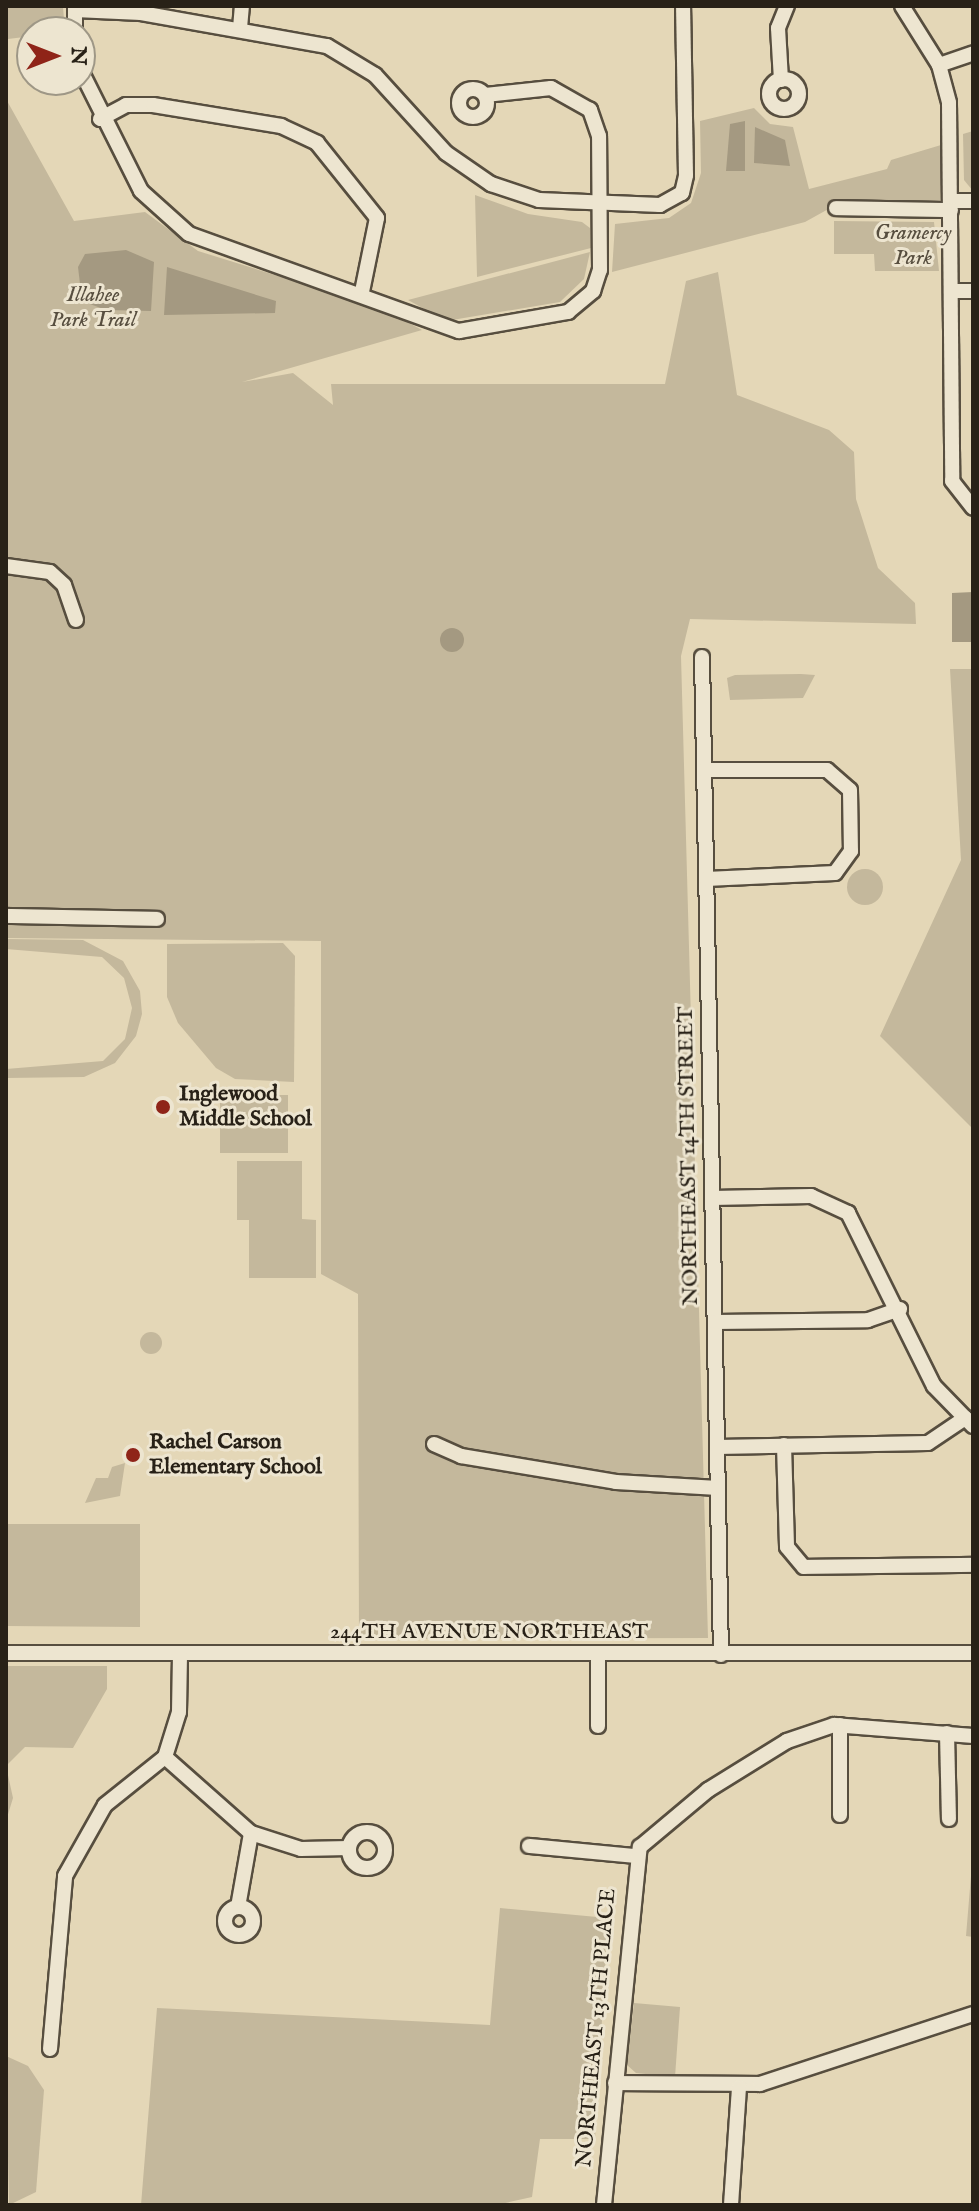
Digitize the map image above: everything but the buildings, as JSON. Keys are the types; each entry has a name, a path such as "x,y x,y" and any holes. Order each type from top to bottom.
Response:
{"street":[{"path":"240,28 242,6"},
{"path":"75,8 302,38 350,57 391,90 446,153 491,184 539,200 601,205 660,205 682,193 683,6"},
{"path":"781,80 778,28 787,6"},
{"path":"902,6 939,65 949,103 952,481 967,505"},
{"path":"939,65 973,53"},
{"path":"91,96 100,119 141,191 189,234 362,292 459,331 568,312 586,299 600,270 599,136 583,103 551,88 485,95"},
{"path":"100,119 126,105 153,105 281,126 317,143 377,218 362,292"},
{"path":"836,208 951,205 973,201"},
{"path":"951,291 973,291"},
{"path":"6,566 50,572 64,585 76,620"},
{"name":"NORTHEAST 14TH STREET","path":"702,657 721,1655"},
{"path":"704,770 827,770 850,790 851,851 835,873 706,879"},
{"path":"6,916 157,919"},
{"path":"712,1198 811,1196 835,1203 848,1213 900,1309 934,1386 969,1422 928,1443 717,1447"},
{"path":"715,1322 868,1320 900,1309"},
{"path":"434,1444 461,1456 616,1482 718,1488"},
{"path":"784,1445 787,1547 794,1560 804,1567 973,1565"},
{"name":"244TH AVENUE NORTHEAST","path":"6,1653 973,1653"},
{"path":"50,2049 65,1876 105,1805 165,1757 179,1712 180,1655"},
{"path":"598,1655 598,1726"},
{"path":"840,1725 840,1815"},
{"path":"529,1846 635,1856 708,1790 787,1741 840,1725 973,1736"},
{"path":"947,1733 949,1819"},
{"path":"165,1757 251,1833 301,1849 349,1848"},
{"path":"238,1907 251,1833"},
{"name":"NORTHEAST 13TH PLACE","path":"604,2205 635,1856"},
{"path":"615,2083 739,2087 786,2078 973,2014"},
{"path":"731,2205 739,2087"}],"green space":[{"path":"6,6 63,7 64,16 16,16 16,38 8,39 6,58"},
{"name":"Illahee Park Trail","path":"6,99 74,221 145,212 198,251 381,308 422,330 242,382 293,373 333,405 331,384 665,384 686,281 718,272 737,395 829,430 854,452 856,499 878,568 915,603 916,624 690,619 681,656 708,1638 359,1639 358,1294 321,1274 321,941 6,938"},
{"path":"754,108 770,124 793,127 809,189 887,169 891,160 941,145 940,203 832,207 805,222 612,272 615,224 669,218 691,203 701,173 700,121"},
{"path":"973,131 973,191 964,180 963,134"},
{"path":"475,195 528,214 582,222 590,228 591,248 477,277"},
{"name":"Gramercy Park","path":"834,221 934,222 939,271 875,271 874,254 834,254"},
{"path":"590,252 584,279 560,302 446,321 408,300"},
{"path":"950,669 973,669 973,1129 880,1036 961,860"},
{"path":"735,675 815,675 803,698 730,700 727,678"},
{"path":"865,869 878,874 883,887 878,900 865,905 852,900 847,887 852,874"},
{"path":"6,939 83,940 123,961 140,991 142,1014 136,1036 115,1063 84,1077 6,1078 6,1069 103,1061 125,1039 132,1008 124,978 102,957 6,949"},
{"path":"283,943 295,956 294,1082 235,1079 216,1068 178,1023 167,997 167,944"},
{"path":"220,1095 288,1095 288,1153 220,1153"},
{"path":"237,1161 302,1161 302,1219 316,1220 316,1278 249,1278 249,1220 237,1220"},
{"path":"151,1332 162,1343 151,1354 140,1343"},
{"path":"125,1463 120,1496 85,1503 96,1478 108,1478 112,1467"},
{"path":"6,1524 140,1524 140,1627 6,1626"},
{"path":"6,1666 107,1666 107,1689 73,1748 25,1747 6,1766"},
{"path":"6,1766 13,1798 6,1821"},
{"path":"973,1852 973,1937 966,1936"},
{"path":"500,1908 608,1918 595,2139 540,2139 532,2197 496,2205 141,2205 157,2008 490,2025"},
{"path":"634,2003 680,2007 675,2077 636,2073 627,2065"},
{"path":"6,2056 28,2066 44,2090 36,2192 9,2205"}],"shaded area":[{"path":"745,121 745,171 726,171 730,124"},
{"path":"755,127 785,140 790,166 754,163"},
{"path":"126,250 154,262 151,311 106,310 82,301 78,267 85,254"},
{"path":"167,267 276,301 275,313 164,315"},
{"path":"973,592 973,642 952,642 952,593"},
{"path":"452,628 461,631 464,640 461,649 452,652 443,649 440,640 443,631"}],"place":[{"name":"Inglewood Middle School","path":"163,1107"},
{"name":"Rachel Carson Elementary School","path":"133,1455"}]}
